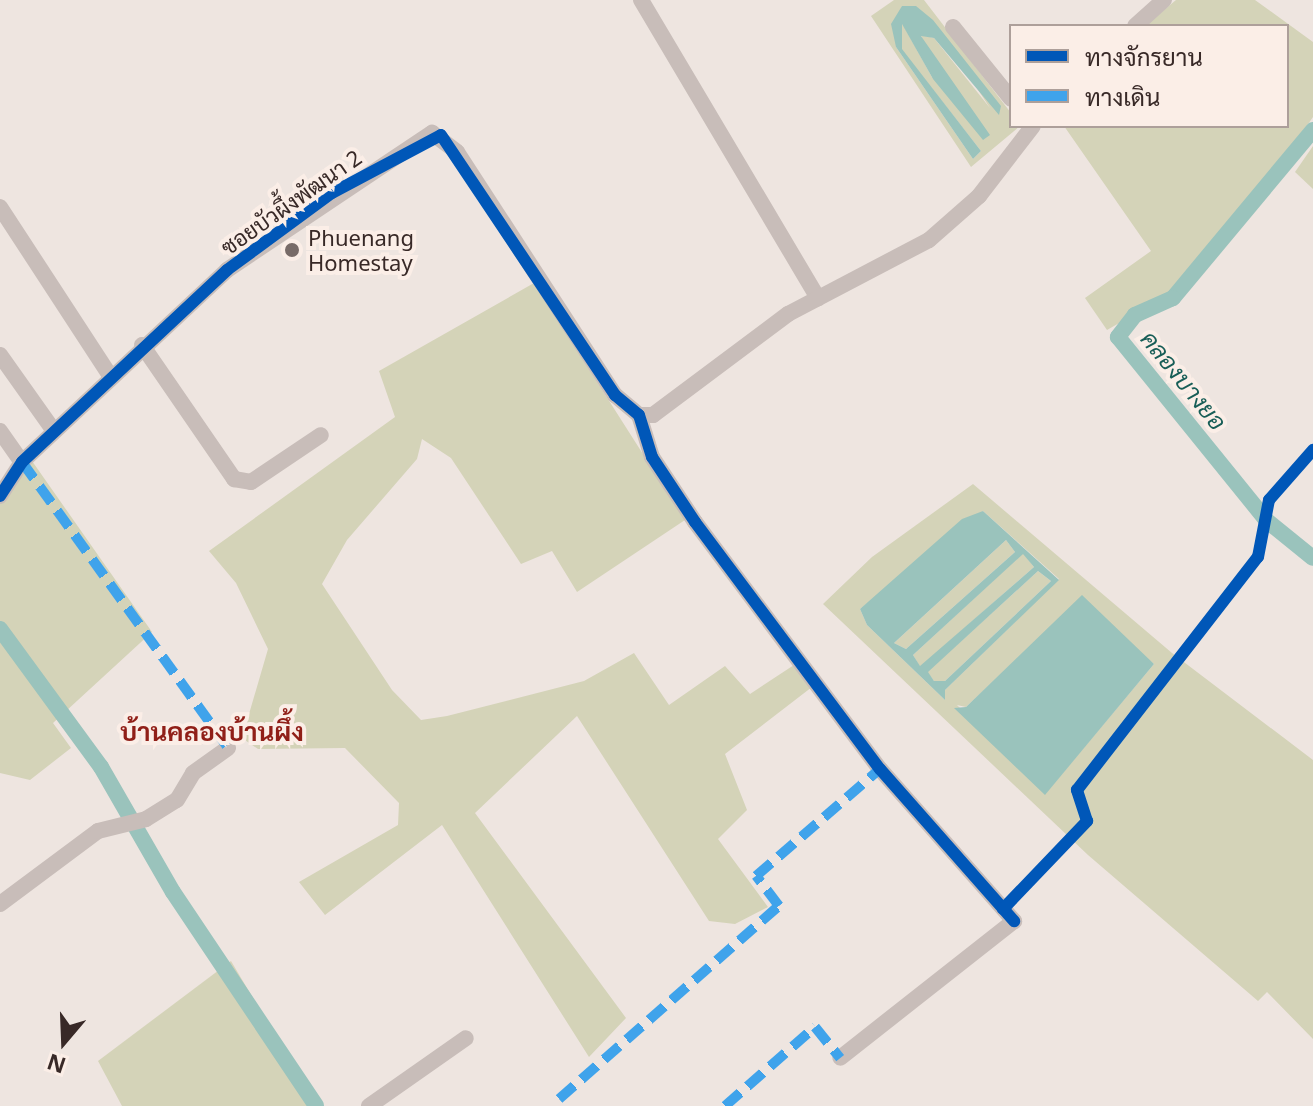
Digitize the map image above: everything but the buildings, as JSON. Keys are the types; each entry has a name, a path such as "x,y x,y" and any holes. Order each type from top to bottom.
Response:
{"street":[{"path":"641,0 818,298"},
{"path":"1137,24 1164,0"},
{"path":"953,27 1009,97"},
{"path":"840,1058 1014,921 880,769 695,522 646,446 639,415 670,406 748,340 818,298 929,240 979,196 1031,128"},
{"name":"ซอยบัวผึ้งพัฒนา 2","path":"0,496 22,462 142,345 332,193 441,135 615,395 639,415"},
{"path":"0,207 110,376"},
{"path":"142,345 234,479 251,482 321,435"},
{"path":"0,355 54,431"},
{"path":"0,431 22,462"},
{"path":"0,904 98,831 127,824 177,800 193,773 228,748"},
{"path":"369,1106 466,1038"}],"green space":[{"path":"894,0 924,0 1009,110 1009,128 1018,128 971,167 871,16","holes":["902,6 932,20 990,108 934,38 921,35 933,79 902,23 901,49 981,151 973,159 896,47"]},
{"path":"1176,0 1255,0 1288,24 1147,24"},
{"path":"1289,25 1313,42 1313,117 1265,185 1170,294 1107,330 1085,298 1151,251 1065,128 1289,128"},
{"path":"1313,146 1313,189 1295,172"},
{"path":"534,283 685,520 577,592 552,551 521,564 451,458 422,439 417,459 347,540 322,584 392,690 421,720 584,681 634,653 669,705 725,666 750,694 794,665 812,687 725,754 747,810 718,839 768,907 735,924 709,921 577,716 475,813 626,1018 589,1057 442,825 325,915 299,882 398,825 399,803 345,748 258,749 242,738 268,649 236,583 209,551 395,417 379,371"},
{"path":"32,461 152,632 53,723 71,748 30,780 0,773 0,502"},
{"path":"973,484 1172,653 1313,760 1313,1039 1267,992 1258,1001 1088,855 823,604 872,557","holes":["983,511 1059,579 945,690 945,700 867,625 860,609","1077,602 1154,664 1045,794 957,705 966,707"]},
{"path":"1006,540 1015,552 906,649 894,643"},
{"path":"1023,553 1034,567 920,667 913,655"},
{"path":"1038,571 1051,581 945,681 934,681 927,672"},
{"path":"231,961 317,1106 122,1106 98,1061"}],"water":[{"path":"902,6 916,6 933,20 1001,106 999,115 934,38 921,36 990,135 983,140 933,79 902,24 902,49 981,151 973,159 896,47 891,24"},
{"path":"983,511 1059,580 945,690 945,700 867,625 860,609 962,519","holes":["1006,540 1015,552 906,649 894,643","1023,554 1034,567 920,666 913,655","1038,571 1051,581 945,681 934,681 928,672"]},
{"path":"1082,595 1154,664 1045,795 954,708 966,707"}],"waterway":[{"name":"คลองบางยอ","path":"1313,130 1173,298 1135,315 1118,337 1266,520 1313,558"},
{"path":"0,629 101,767 173,892 316,1106"}],"marked path":[{"path":"22,462 228,748"},
{"path":"559,1099 779,906 756,876 880,769"},
{"path":"725,1106 815,1027 840,1058"}],"cycle path":[{"path":"0,496 22,462 227,270 332,193 441,135 615,395 639,415 652,457 695,522 880,769 1014,921"},
{"path":"1003,909 1087,821 1077,790 1258,557 1269,500 1313,450"}],"place":[{"name":"Phuenang Homestay","path":"292,250"}],"district":[{"name":"บ้านคลองบ้านผึ้ง","path":"212,732"}]}
